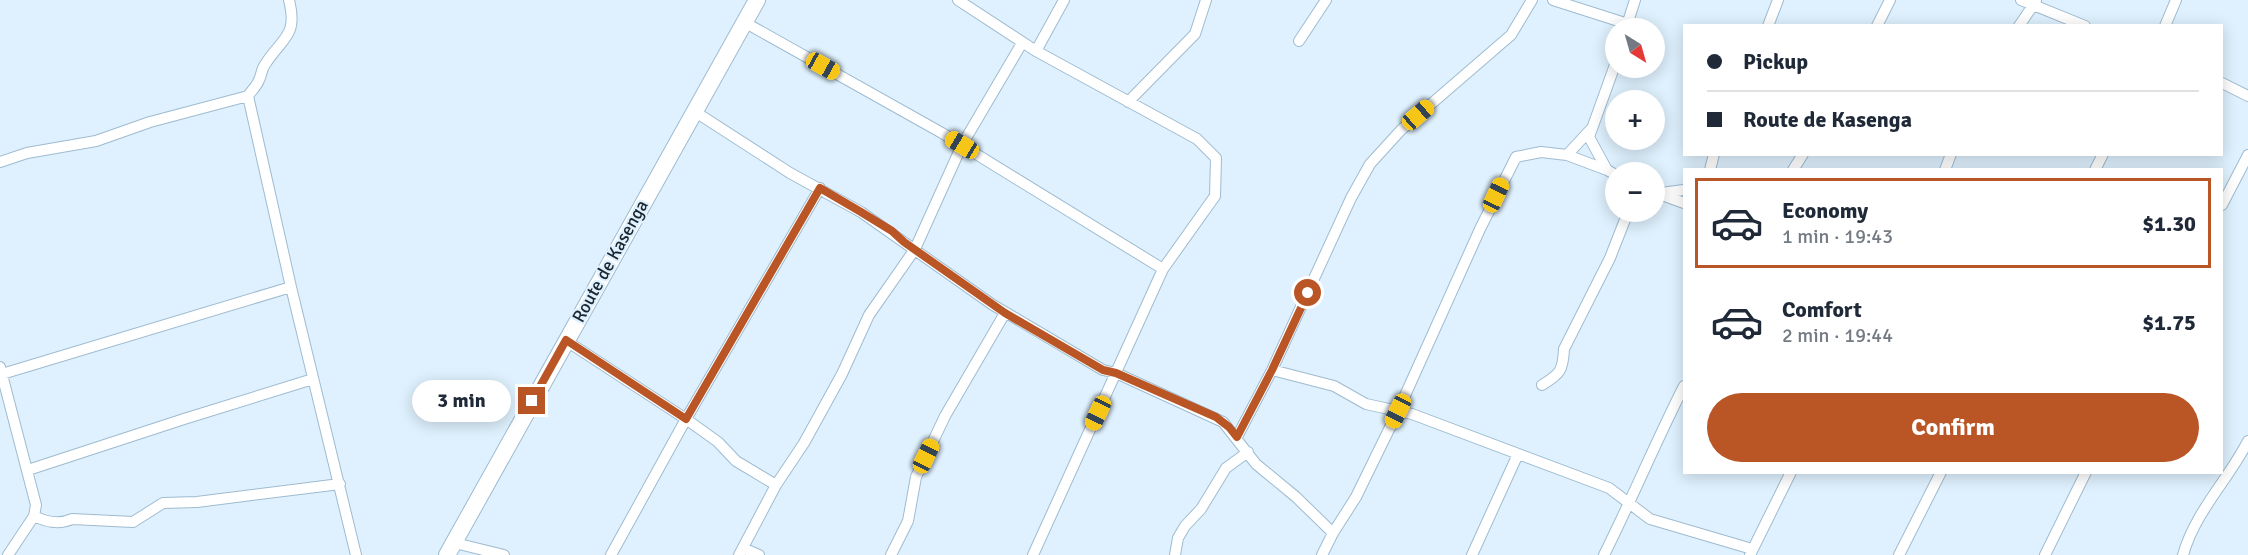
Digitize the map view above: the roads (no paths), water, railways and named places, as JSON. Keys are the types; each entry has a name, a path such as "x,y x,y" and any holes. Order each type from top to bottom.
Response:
{"highway":[{"name":"Route de Kasenga","path":"451,549 757,0"}],"street":[{"path":"0,162 27,153 96,141 150,122 248,96 260,80 260,73 267,61 287,39 292,14 289,0"},
{"path":"958,0 1022,43 1197,139 1216,158 1215,196 1163,269 1032,555"},
{"path":"1036,51 1064,0"},
{"path":"1128,102 1195,34 1206,0"},
{"path":"1299,41 1326,0"},
{"path":"1237,437 1272,370 1351,198 1370,164 1401,130 1512,35 1532,0"},
{"path":"1553,0 1605,18"},
{"path":"1629,18 1635,0"},
{"path":"1769,24 1778,0"},
{"path":"1878,24 1890,0"},
{"path":"2020,0 2035,3 2081,24"},
{"path":"2166,24 2176,0"},
{"path":"2020,24 2035,3"},
{"path":"744,22 962,145 1163,269"},
{"path":"759,555 741,551 776,485 804,442 842,374 869,315 915,249 962,145 1022,43"},
{"path":"1605,162 1589,137 1610,78"},
{"path":"2223,84 2248,96"},
{"path":"248,96 291,287 356,555"},
{"path":"694,111 789,173 861,212 1005,313 1103,370 1116,373 1216,417 1229,427 1262,470 1296,497 1333,533"},
{"path":"1567,155 1592,128"},
{"path":"1322,555 1356,497 1398,411 1480,229 1516,157 1541,152 1567,155 1605,170"},
{"path":"2223,203 2248,154"},
{"path":"611,555 686,419 820,188"},
{"path":"1665,192 1683,190"},
{"path":"1665,196 1683,203"},
{"path":"1542,385 1557,376 1563,364 1564,349 1610,258 1624,222"},
{"path":"8,555 34,516 36,505 28,470 3,391 1,370 291,287"},
{"path":"891,555 908,521 916,477 945,416 1005,313"},
{"path":"566,340 686,419 718,442 736,461 776,485"},
{"path":"1272,370 1334,386 1366,404 1412,414 1609,488 1635,510 1650,519 1751,552 1790,474"},
{"path":"28,470 313,380"},
{"path":"1604,555 1683,388"},
{"path":"2183,555 2186,543 2212,494 2240,456 2248,441"},
{"path":"1175,555 1178,538 1185,526 1201,509 1226,468 1248,452"},
{"path":"1473,555 1518,454"},
{"path":"1899,555 1940,474"},
{"path":"2045,555 2085,474"},
{"path":"34,516 45,521 65,523 72,519 123,523 141,518 163,503 197,502 340,484"},
{"path":"451,549 504,555"}]}
